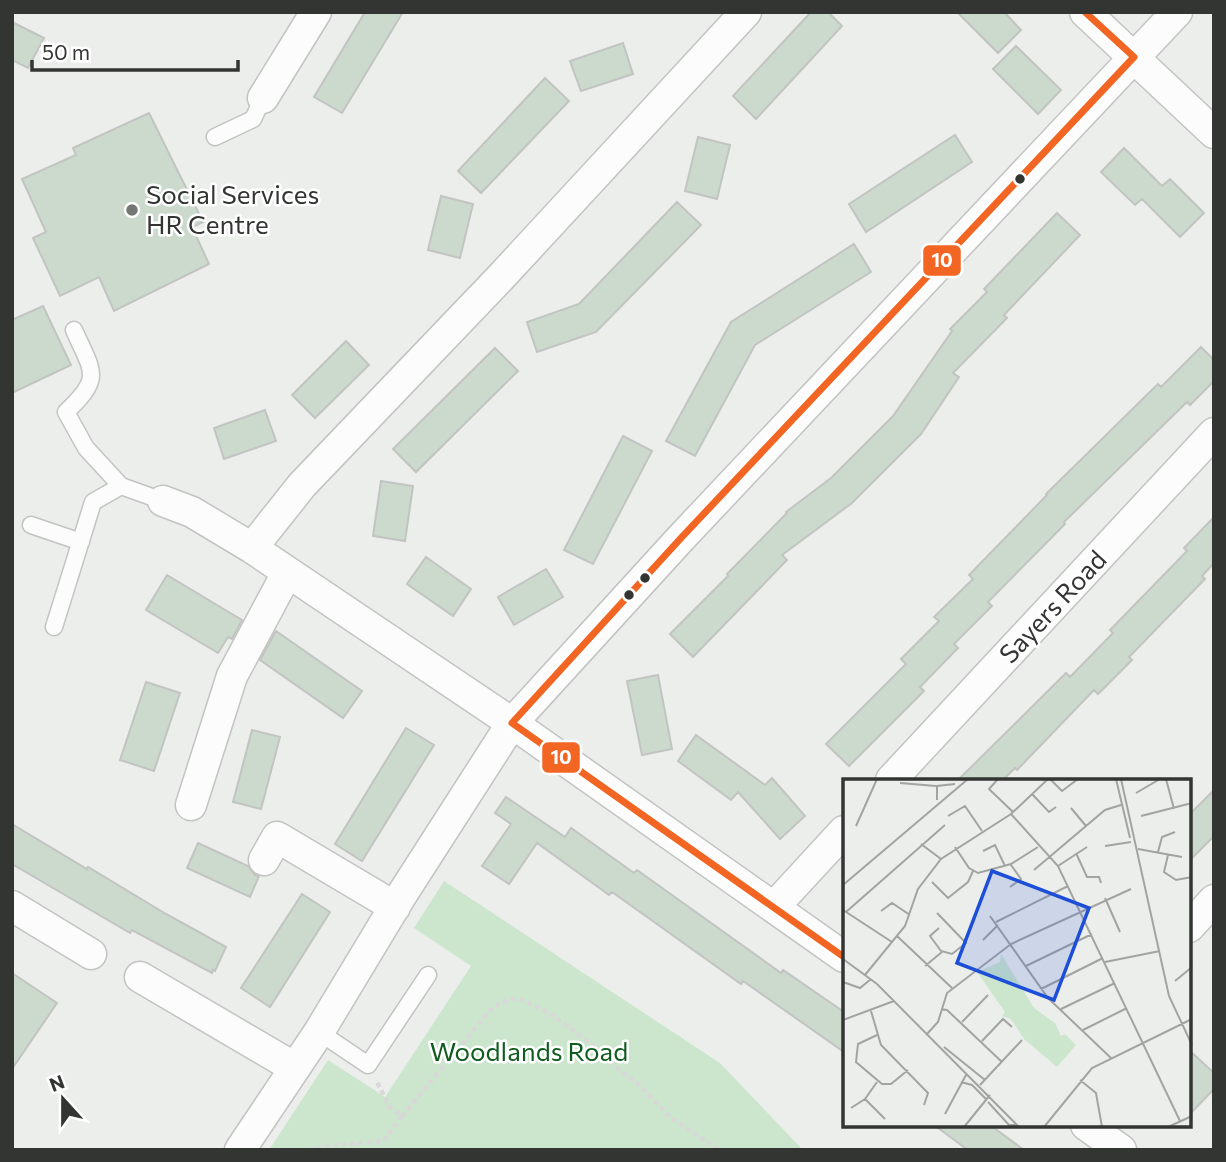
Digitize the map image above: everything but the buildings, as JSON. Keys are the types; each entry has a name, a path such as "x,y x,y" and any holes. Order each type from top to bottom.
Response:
{"street":[{"path":"263,99 316,12"},
{"path":"252,548 302,485 501,277 746,12"},
{"path":"1085,12 1214,134"},
{"path":"240,1150 318,1032 512,723 691,528 1177,12"},
{"name":"Sayers Road","path":"892,779 1214,433"},
{"path":"163,501 192,512 252,548 512,723 843,956"},
{"path":"191,805 232,676 287,573"},
{"path":"774,907 843,833"},
{"path":"264,860 277,837 394,907"},
{"path":"1191,925 1214,900"},
{"path":"12,906 91,954"},
{"path":"139,977 295,1068"},
{"path":"1089,1127 1121,1150"}],"lane":[{"path":"215,138 253,119 263,99"},
{"path":"74,330 91,368 92,377 82,397 66,412 86,448 121,486 163,501"},
{"path":"54,627 93,502 121,486"},
{"path":"31,525 81,542"},
{"path":"318,1032 368,1065 428,975"}],"path":[{"path":"379,1150 402,1116 493,1007 510,999 522,1000 551,1014 602,1052 670,1116 719,1150"},
{"path":"368,1065 389,1106 402,1116"},
{"path":"308,1150 383,1141"}],"green space":[{"name":"Woodlands Road","path":"444,881 720,1063 803,1150 269,1150 328,1060 385,1097 471,966 414,928"}],"transit line":[{"name":"10","path":"843,956 512,723 681,538 1134,57 1085,12"}],"place":[{"name":"Social Services HR Centre","path":"132,210"}]}
